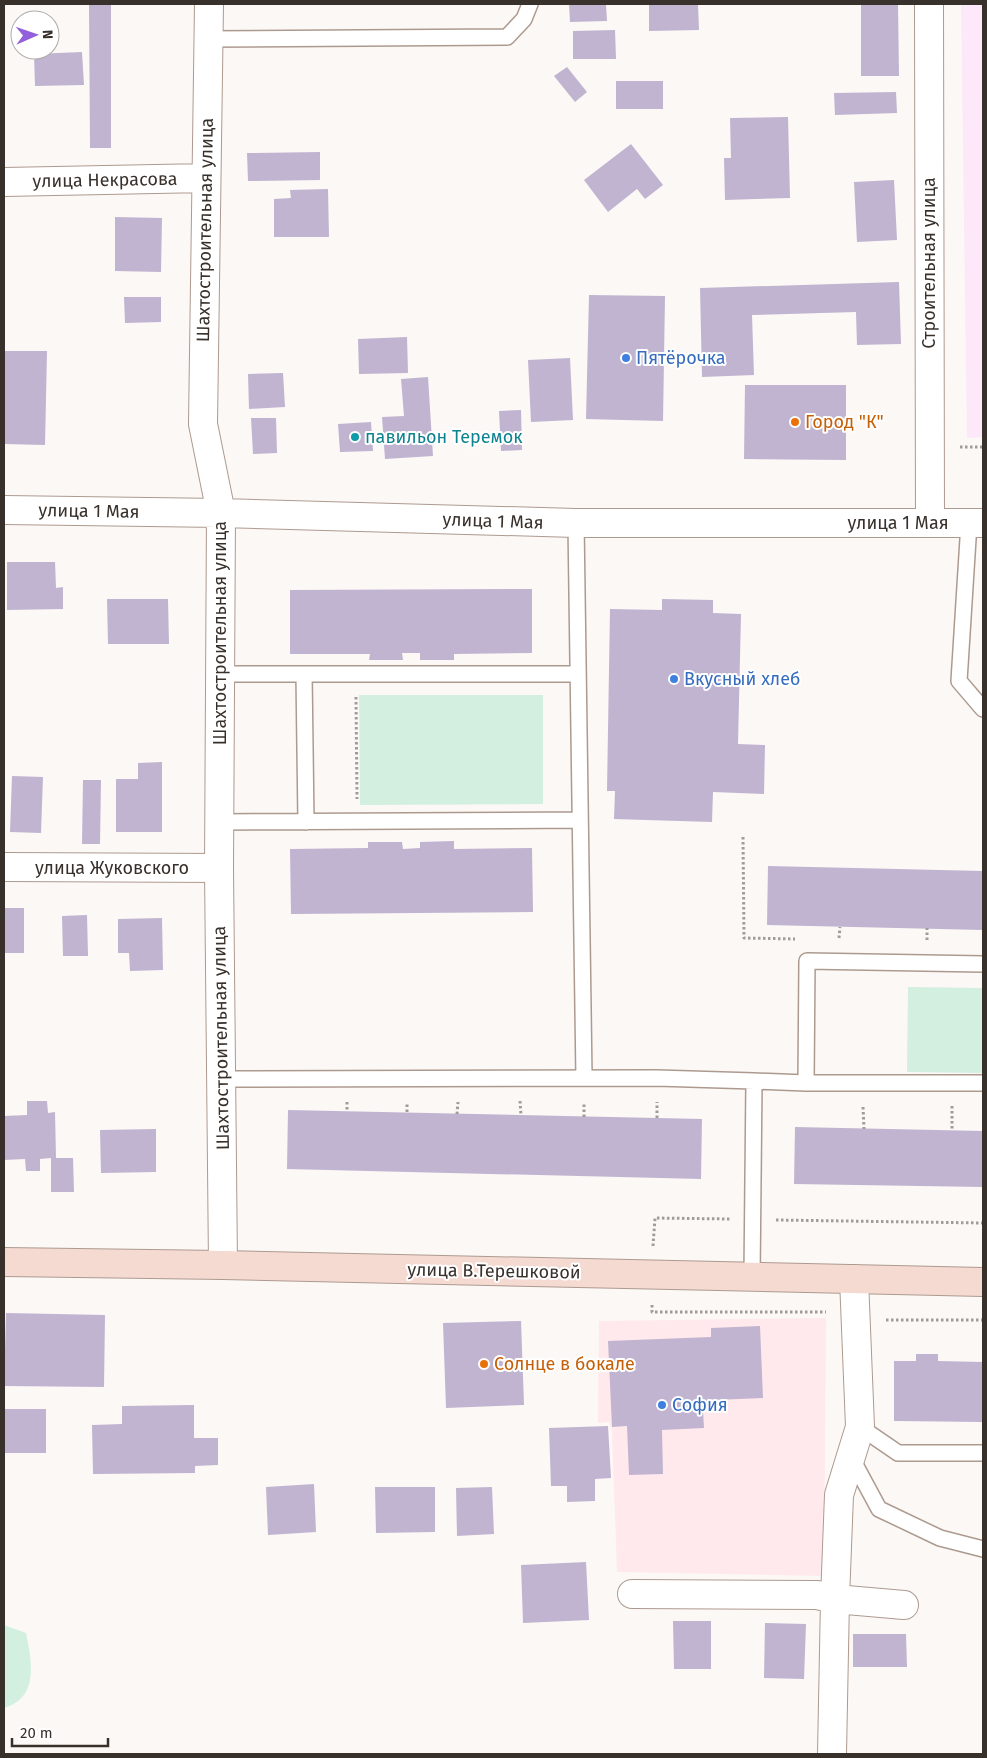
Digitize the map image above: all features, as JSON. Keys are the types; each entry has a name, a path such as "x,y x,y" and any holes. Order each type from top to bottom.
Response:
{"main road":[{"name":"улица В.Терешковой","path":"4,1262 223,1264 983,1282"}],"street":[{"name":"Шахтостроительная улица","path":"209,4 203,424 221,513 220,868 223,1264"},
{"name":"Строительная улица","path":"929,4 930,523"},
{"name":"улица Некрасова","path":"4,182 206,178"},
{"name":"улица 1 Мая","path":"4,510 221,513 576,523 976,523"},
{"name":"улица Жуковского","path":"4,867 220,868"},
{"path":"832,1754 839,1496 860,1427 854,1279"},
{"path":"632,1594 817,1594 835,1599 904,1605"}],"lane":[{"path":"207,39 507,37 524,19 530,4"},
{"path":"576,523 584,1078"},
{"path":"976,523 959,681 983,709"},
{"path":"220,674 578,674"},
{"path":"304,674 306,822"},
{"path":"220,822 580,820"},
{"path":"806,1083 806,961 983,964"},
{"path":"222,1079 657,1078 806,1083 983,1083"},
{"path":"752,1277 754,1081"},
{"path":"860,1427 898,1453 983,1453"},
{"path":"851,1457 878,1508 940,1538 983,1549"}],"path":[{"path":"356,674 357,822"},
{"path":"743,837 744,938 801,939"},
{"path":"830,940 839,940 840,926"},
{"path":"927,928 927,942 936,942"},
{"path":"882,1320 983,1320"}],"shaded area":[{"path":"961,4 983,4 983,437 967,438"},
{"path":"826,1318 824,1576 617,1572 612,1431 609,1422 598,1423 599,1321"}],"green space":[{"path":"359,695 543,695 543,804 360,805"},
{"path":"908,987 983,988 983,1073 907,1072"},
{"path":"4,1625 26,1633 31,1667 28,1688 23,1696 15,1703 4,1708"}],"building":[{"path":"89,4 111,4 111,148 90,148"},
{"path":"569,4 606,4 607,21 570,22"},
{"path":"649,4 698,4 699,30 649,31"},
{"path":"861,4 898,4 899,76 861,76"},
{"path":"615,30 616,59 573,59 573,31"},
{"path":"82,52 84,85 35,86 34,60 60,60 60,53"},
{"path":"567,67 587,92 575,102 554,76"},
{"path":"616,81 663,81 663,109 616,109"},
{"path":"896,92 897,113 835,115 834,93"},
{"path":"788,117 790,198 725,200 724,158 731,158 730,118"},
{"path":"631,144 663,185 645,199 637,189 608,212 584,180"},
{"path":"320,152 320,180 248,181 247,153"},
{"path":"894,180 897,240 857,242 854,182"},
{"path":"328,189 329,237 274,237 274,199 291,198 290,190"},
{"path":"115,217 162,218 161,272 115,271"},
{"path":"899,282 901,344 857,345 856,312 752,315 754,375 702,377 700,288"},
{"name":"Пятёрочка","path":"589,295 665,296 663,421 586,419"},
{"path":"124,297 161,297 161,322 125,323"},
{"path":"407,337 408,373 359,374 358,339"},
{"path":"4,351 47,351 45,445 4,444"},
{"path":"570,358 573,420 531,422 528,360"},
{"path":"283,373 285,407 249,409 248,374"},
{"path":"428,377 433,456 385,459 382,417 404,416 401,379"},
{"name":"Город \"К\"","path":"745,385 846,385 846,460 744,459"},
{"path":"521,410 522,450 501,451 499,411"},
{"path":"251,418 276,418 277,453 253,454"},
{"name":"павильон Теремок","path":"371,422 373,451 340,452 338,424"},
{"path":"7,562 55,562 56,588 63,587 63,609 7,610"},
{"path":"532,589 532,653 454,654 454,660 420,660 420,653 402,653 403,660 369,660 370,654 290,654 290,590"},
{"path":"107,599 168,599 169,644 108,644"},
{"name":"Вкусный хлеб","path":"662,599 713,600 713,613 741,614 738,744 765,745 764,794 713,792 712,822 614,819 615,791 607,791 610,609 662,610"},
{"path":"162,762 162,832 116,832 116,779 138,779 138,763"},
{"path":"12,776 43,777 41,833 10,832"},
{"path":"83,780 101,780 100,844 82,844"},
{"path":"454,841 454,849 532,848 533,912 291,914 290,849 368,848 368,842 402,842 403,849 420,848 420,842"},
{"path":"768,866 983,871 983,930 767,925"},
{"path":"4,908 24,908 24,953 4,953"},
{"path":"87,915 88,956 63,956 62,916"},
{"path":"162,918 163,970 130,971 129,953 118,953 118,919"},
{"path":"27,1101 47,1101 48,1113 55,1112 56,1158 73,1158 74,1192 51,1192 51,1158 40,1159 40,1171 26,1171 25,1159 4,1160 4,1116 27,1115"},
{"path":"288,1110 702,1119 701,1179 287,1169"},
{"path":"795,1127 983,1131 983,1187 794,1184"},
{"path":"156,1129 156,1172 101,1173 100,1130"},
{"path":"6,1313 105,1315 104,1387 4,1386"},
{"name":"Солнце в бокале","path":"521,1321 524,1405 446,1408 443,1323"},
{"name":"София","path":"760,1326 763,1398 714,1400 714,1409 703,1410 704,1428 662,1430 663,1474 629,1475 627,1426 612,1427 608,1341 711,1337 711,1328"},
{"path":"916,1354 938,1354 938,1361 983,1362 983,1422 894,1421 894,1361 916,1361"},
{"path":"194,1405 194,1438 218,1438 218,1465 195,1466 195,1473 93,1474 92,1425 122,1424 122,1406"},
{"path":"4,1409 46,1409 46,1453 4,1453"},
{"path":"608,1426 611,1478 595,1479 595,1501 567,1502 567,1486 551,1486 549,1428"},
{"path":"314,1484 316,1532 268,1535 266,1487"},
{"path":"375,1487 435,1487 435,1532 376,1533"},
{"path":"492,1487 494,1534 457,1536 456,1488"},
{"path":"586,1562 589,1620 523,1623 521,1565"},
{"path":"673,1621 711,1621 711,1669 674,1669"},
{"path":"765,1623 806,1624 804,1679 764,1678"},
{"path":"853,1634 906,1634 907,1667 853,1667"}],"place":[{"name":"Пятёрочка","path":"626,358"},
{"name":"Город \"К\"","path":"795,422"},
{"name":"павильон Теремок","path":"355,437"},
{"name":"Вкусный хлеб","path":"674,679"},
{"name":"Солнце в бокале","path":"484,1364"},
{"name":"София","path":"662,1405"}]}
